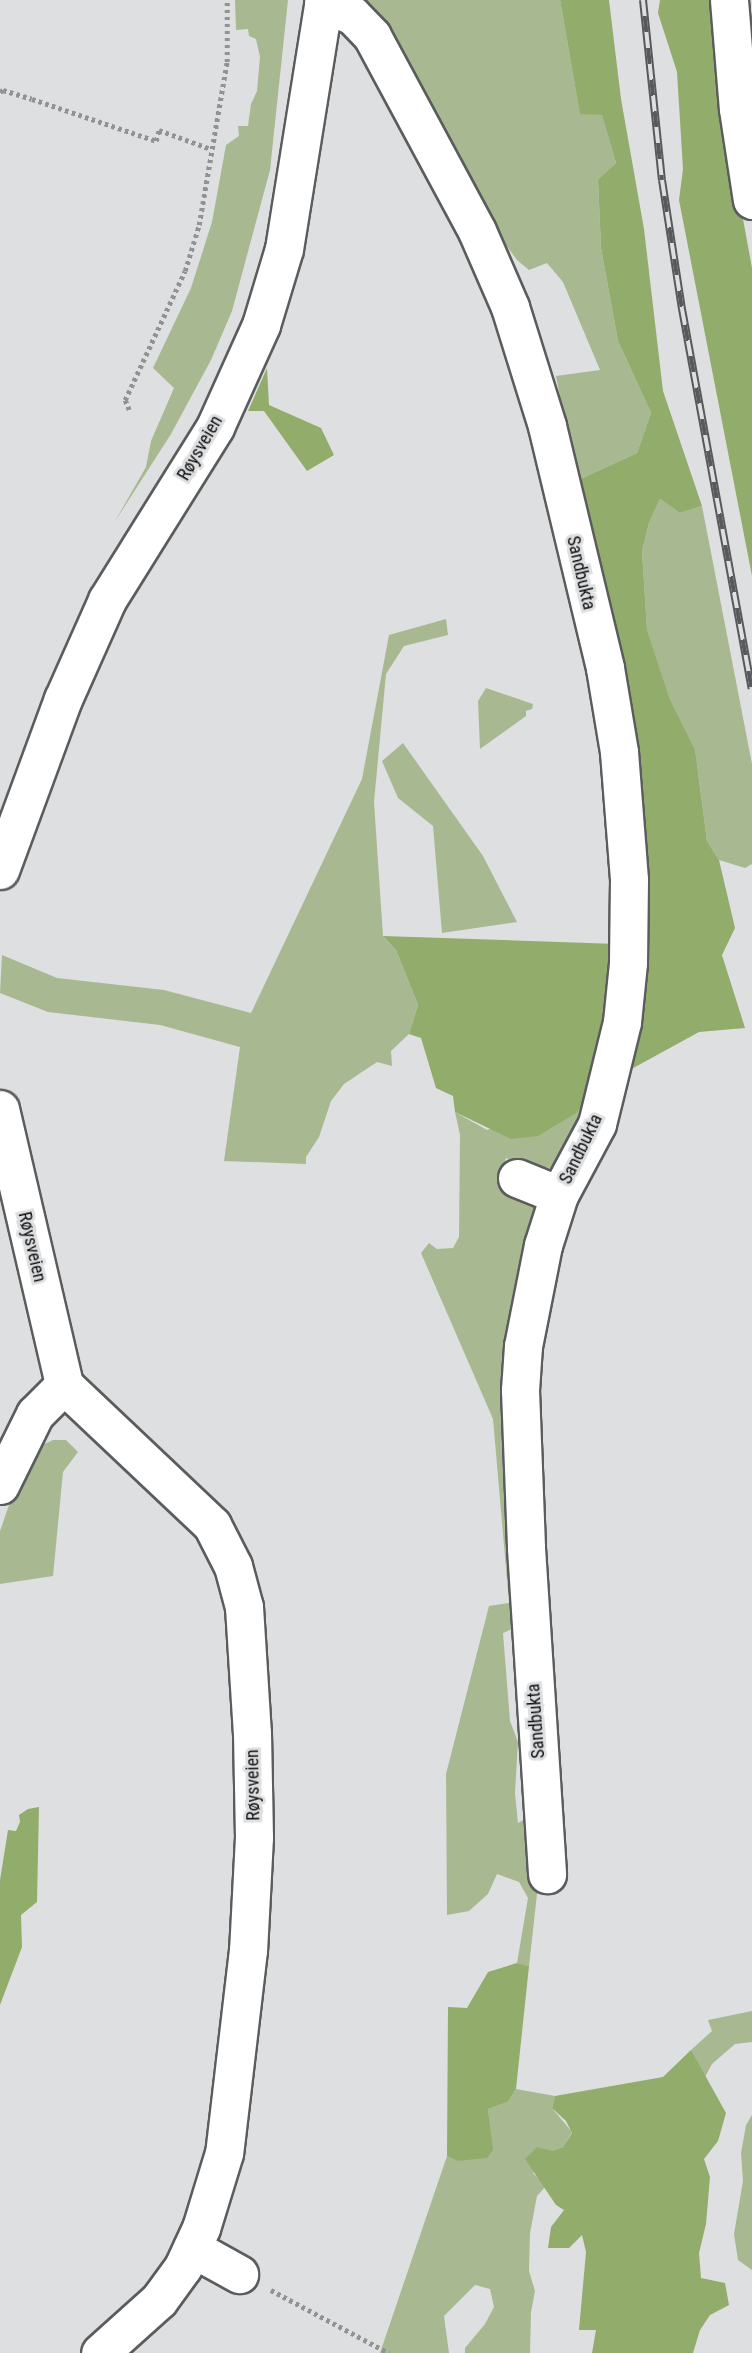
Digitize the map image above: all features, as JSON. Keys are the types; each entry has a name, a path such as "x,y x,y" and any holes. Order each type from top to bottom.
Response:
{"street":[{"path":"729,0 738,109 752,200"},
{"name":"Røysveien","path":"0,870 63,699 107,600 215,427 261,325 284,248 323,2"},
{"name":"Sandbukta","path":"323,2 352,15 372,36 477,231 510,307 547,426 614,710 629,880 628,963 622,1022 597,1124 559,1195 531,1294 520,1391 536,1732 547,1874"},
{"name":"Røysveien","path":"0,1110 64,1385 212,1525 233,1566 244,1607 252,1733 254,1837 248,1950 224,2153 183,2267 159,2300 100,2353"},
{"name":"Sandbukta","path":"517,1178 559,1195"},
{"path":"0,1485 35,1414 64,1385"},
{"path":"192,2248 239,2274"}],"path":[{"path":"129,410 125,400 185,271 199,225 228,62 227,0"},
{"path":"0,92 3,90 33,99 156,141 159,130 211,149"},
{"path":"239,2274 389,2353"}],"green space":[{"path":"235,0 288,0 270,170 232,311 211,360 171,434 114,523 146,467 151,441 174,388 153,368 191,288 212,222 226,145 239,136 238,126 248,126 251,104 257,91 260,57 256,39 249,36 248,29 236,30"},
{"path":"367,0 560,0 580,113 602,114 616,163 598,181 601,248 618,341 651,413 637,453 576,481 556,376 600,370 563,282 547,263 529,270 517,260 475,203 394,59"},
{"path":"560,0 609,0 621,99 644,229 663,391 702,506 680,513 660,499 649,523 642,551 647,630 670,699 695,749 707,841 719,860 735,928 722,955 745,1028 699,1032 626,1072 640,1001 576,481 637,453 651,413 618,341 601,248 598,180 616,163 602,115 580,114"},
{"path":"660,0 709,0 724,115 752,268 752,576 679,200 683,169 677,72 658,13"},
{"path":"267,368 269,405 321,428 334,455 307,471 264,411 248,411"},
{"path":"660,499 680,513 702,506 752,764 752,864 745,868 719,860 707,841 695,749 670,699 647,631 642,551 649,523"},
{"path":"446,619 448,635 404,646 386,674 374,802 383,936 396,950 418,1005 409,1034 391,1051 392,1066 377,1062 344,1084 331,1101 319,1137 306,1157 306,1164 224,1161 240,1047 160,1025 48,1012 0,993 2,955 57,978 164,990 251,1013 362,779 389,635"},
{"path":"486,688 533,704 532,709 526,711 526,716 480,749 478,701"},
{"path":"403,743 483,856 517,922 442,933 433,826 398,798 382,761"},
{"path":"383,936 617,944 599,1084 576,1113 538,1136 511,1139 455,1112 453,1096 436,1088 421,1038 409,1034 418,1005 396,950"},
{"path":"599,1084 558,1168 528,1167 506,1158 498,1183 536,1200 539,1208 519,1711 512,1629 503,1633 510,1721 518,1742 515,1793 518,1823 527,1818 540,1867 529,1966 517,1963 528,1898 519,1882 497,1874 488,1894 469,1911 447,1915 446,1774 489,1606 509,1603 493,1419 421,1253 429,1243 437,1249 453,1248 459,1237 460,1135 455,1112 487,1130"},
{"path":"53,1440 66,1440 78,1452 63,1472 53,1576 0,1584 0,1531 9,1505 25,1463 38,1447"},
{"path":"39,1807 37,1902 21,1915 22,1947 0,2005 0,1880 8,1830 16,1831 20,1822 19,1815 28,1809"},
{"path":"517,1963 529,1966 516,2089 508,2102 488,2109 493,2150 487,2158 457,2161 447,2156 448,2007 467,2008 488,1972"},
{"path":"752,2011 752,2042 735,2044 712,2064 705,2077 691,2050 712,2031 708,2020"},
{"path":"691,2050 726,2113 718,2141 704,2159 710,2177 706,2224 699,2253 701,2278 725,2283 729,2305 710,2315 700,2330 693,2353 592,2353 596,2330 579,2330 586,2252 582,2235 569,2248 548,2248 551,2227 564,2210 556,2205 525,2159 537,2147 552,2151 563,2147 572,2133 566,2121 552,2108 555,2096 663,2077"},
{"path":"516,2089 555,2096 552,2108 572,2132 563,2147 552,2151 533,2173 546,2186 537,2196 530,2233 529,2271 535,2291 531,2312 530,2353 465,2353 465,2348 485,2324 494,2307 490,2289 475,2285 444,2316 449,2353 380,2353 447,2156 457,2161 490,2128 488,2109 508,2102"},
{"path":"752,2115 752,2270 738,2260 734,2234 743,2181 741,2153 746,2125"}],"railway":[{"path":"643,0 662,180 682,309 752,689"}]}
